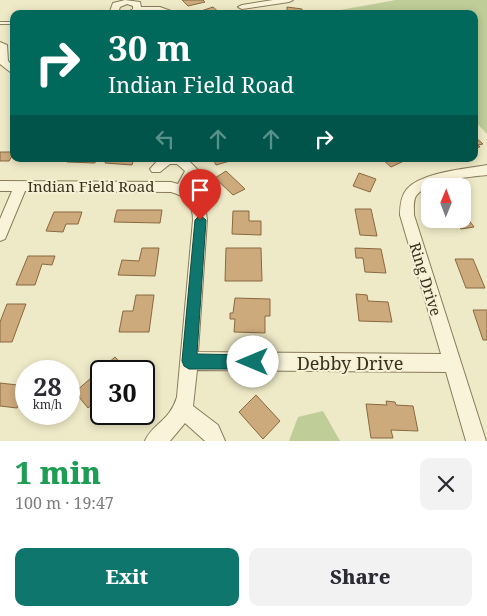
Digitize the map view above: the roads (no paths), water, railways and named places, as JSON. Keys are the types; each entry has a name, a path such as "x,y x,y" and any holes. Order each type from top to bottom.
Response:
{"street":[{"path":"241,7 289,0"},
{"path":"114,10 113,9 116,6 123,3 137,4 137,10 160,10"},
{"path":"0,45 2,45 3,62 10,68"},
{"name":"Indian Field Road","path":"0,186 150,186 181,189 191,177 192,170 185,162"},
{"path":"150,186 156,164"},
{"name":"Ring Drive","path":"476,441 407,215 407,201 413,190 428,182 487,170"},
{"path":"0,235 21,186"},
{"path":"155,441 173,426 183,410 189,361 201,212 196,199 181,189"},
{"name":"Debby Drive","path":"189,361 452,363"},
{"path":"183,410 212,432 215,441"}]}
